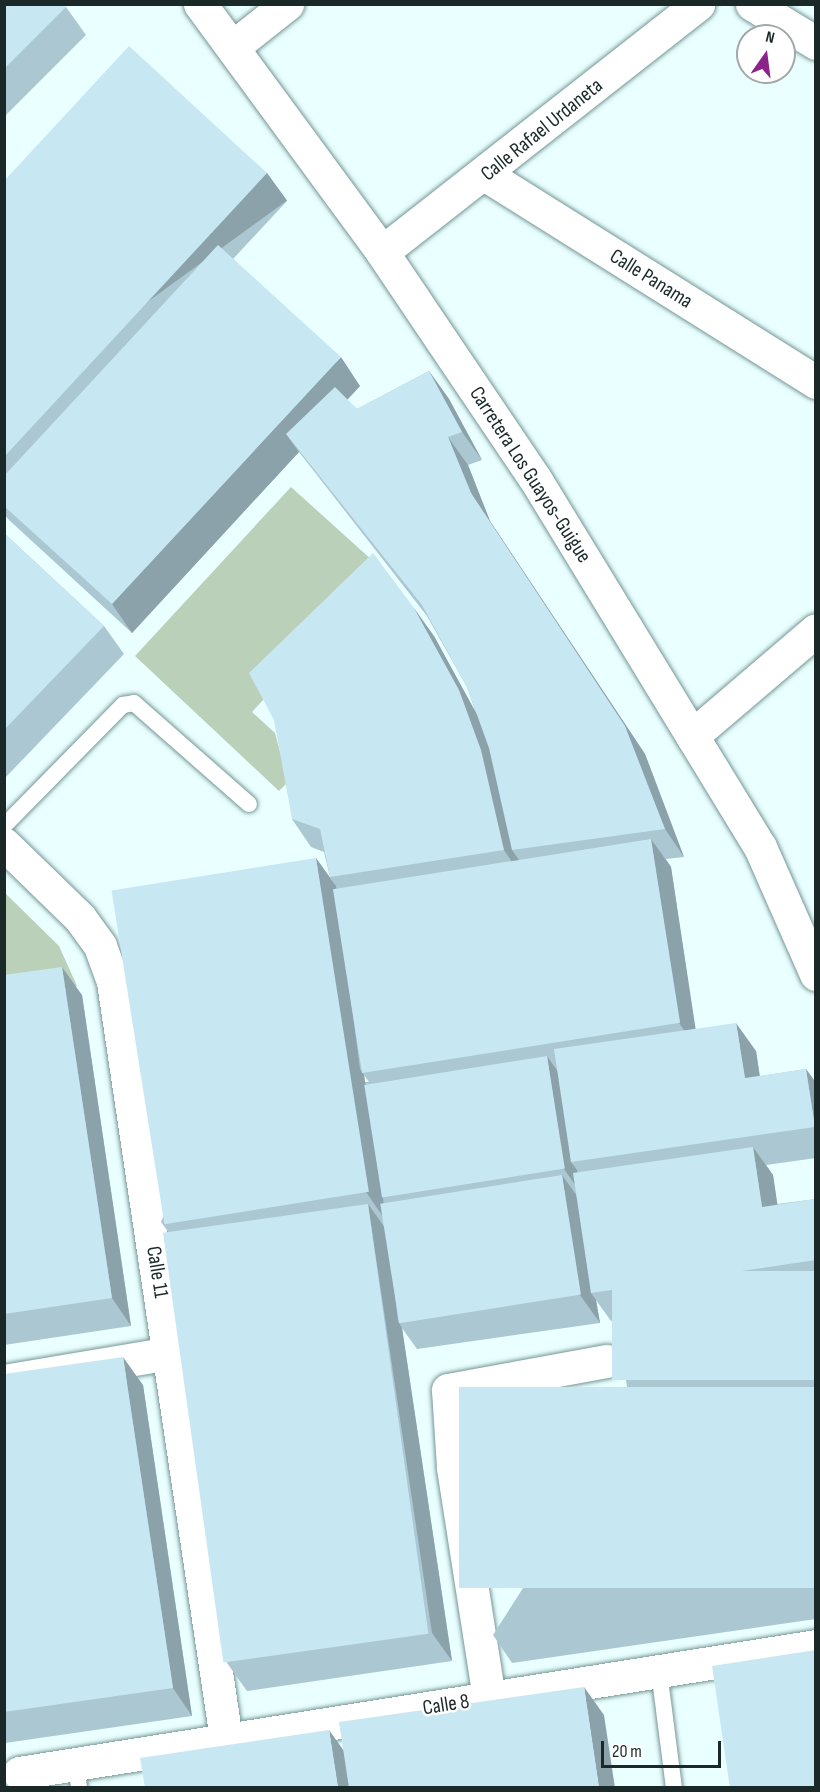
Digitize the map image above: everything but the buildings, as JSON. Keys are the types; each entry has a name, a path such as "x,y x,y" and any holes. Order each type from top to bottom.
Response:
{"street":[{"name":"Carretera Los Guayos-Guigue","path":"200,4 234,46 382,252 534,477 760,847 816,974"},
{"path":"234,46 287,4"},
{"name":"Calle Rafael Urdaneta","path":"382,252 486,176 698,4"},
{"path":"752,4 816,43"},
{"name":"Calle Panama","path":"486,176 816,382"},
{"path":"692,736 816,630"},
{"name":"Calle 11","path":"4,844 80,918 100,946 113,982 226,1739"},
{"path":"4,1381 169,1353"},
{"path":"489,1698 453,1467 448,1390 606,1361"},
{"name":"Calle 8","path":"19,1773 78,1775 226,1739 816,1646"}],"lane":[{"path":"4,826 123,705 134,703 249,804"},
{"path":"659,1671 674,1788"}],"green space":[{"path":"291,487 383,570 252,712 275,733 288,782 279,791 135,656"},
{"path":"4,892 59,946 77,986 5,1001"}]}
